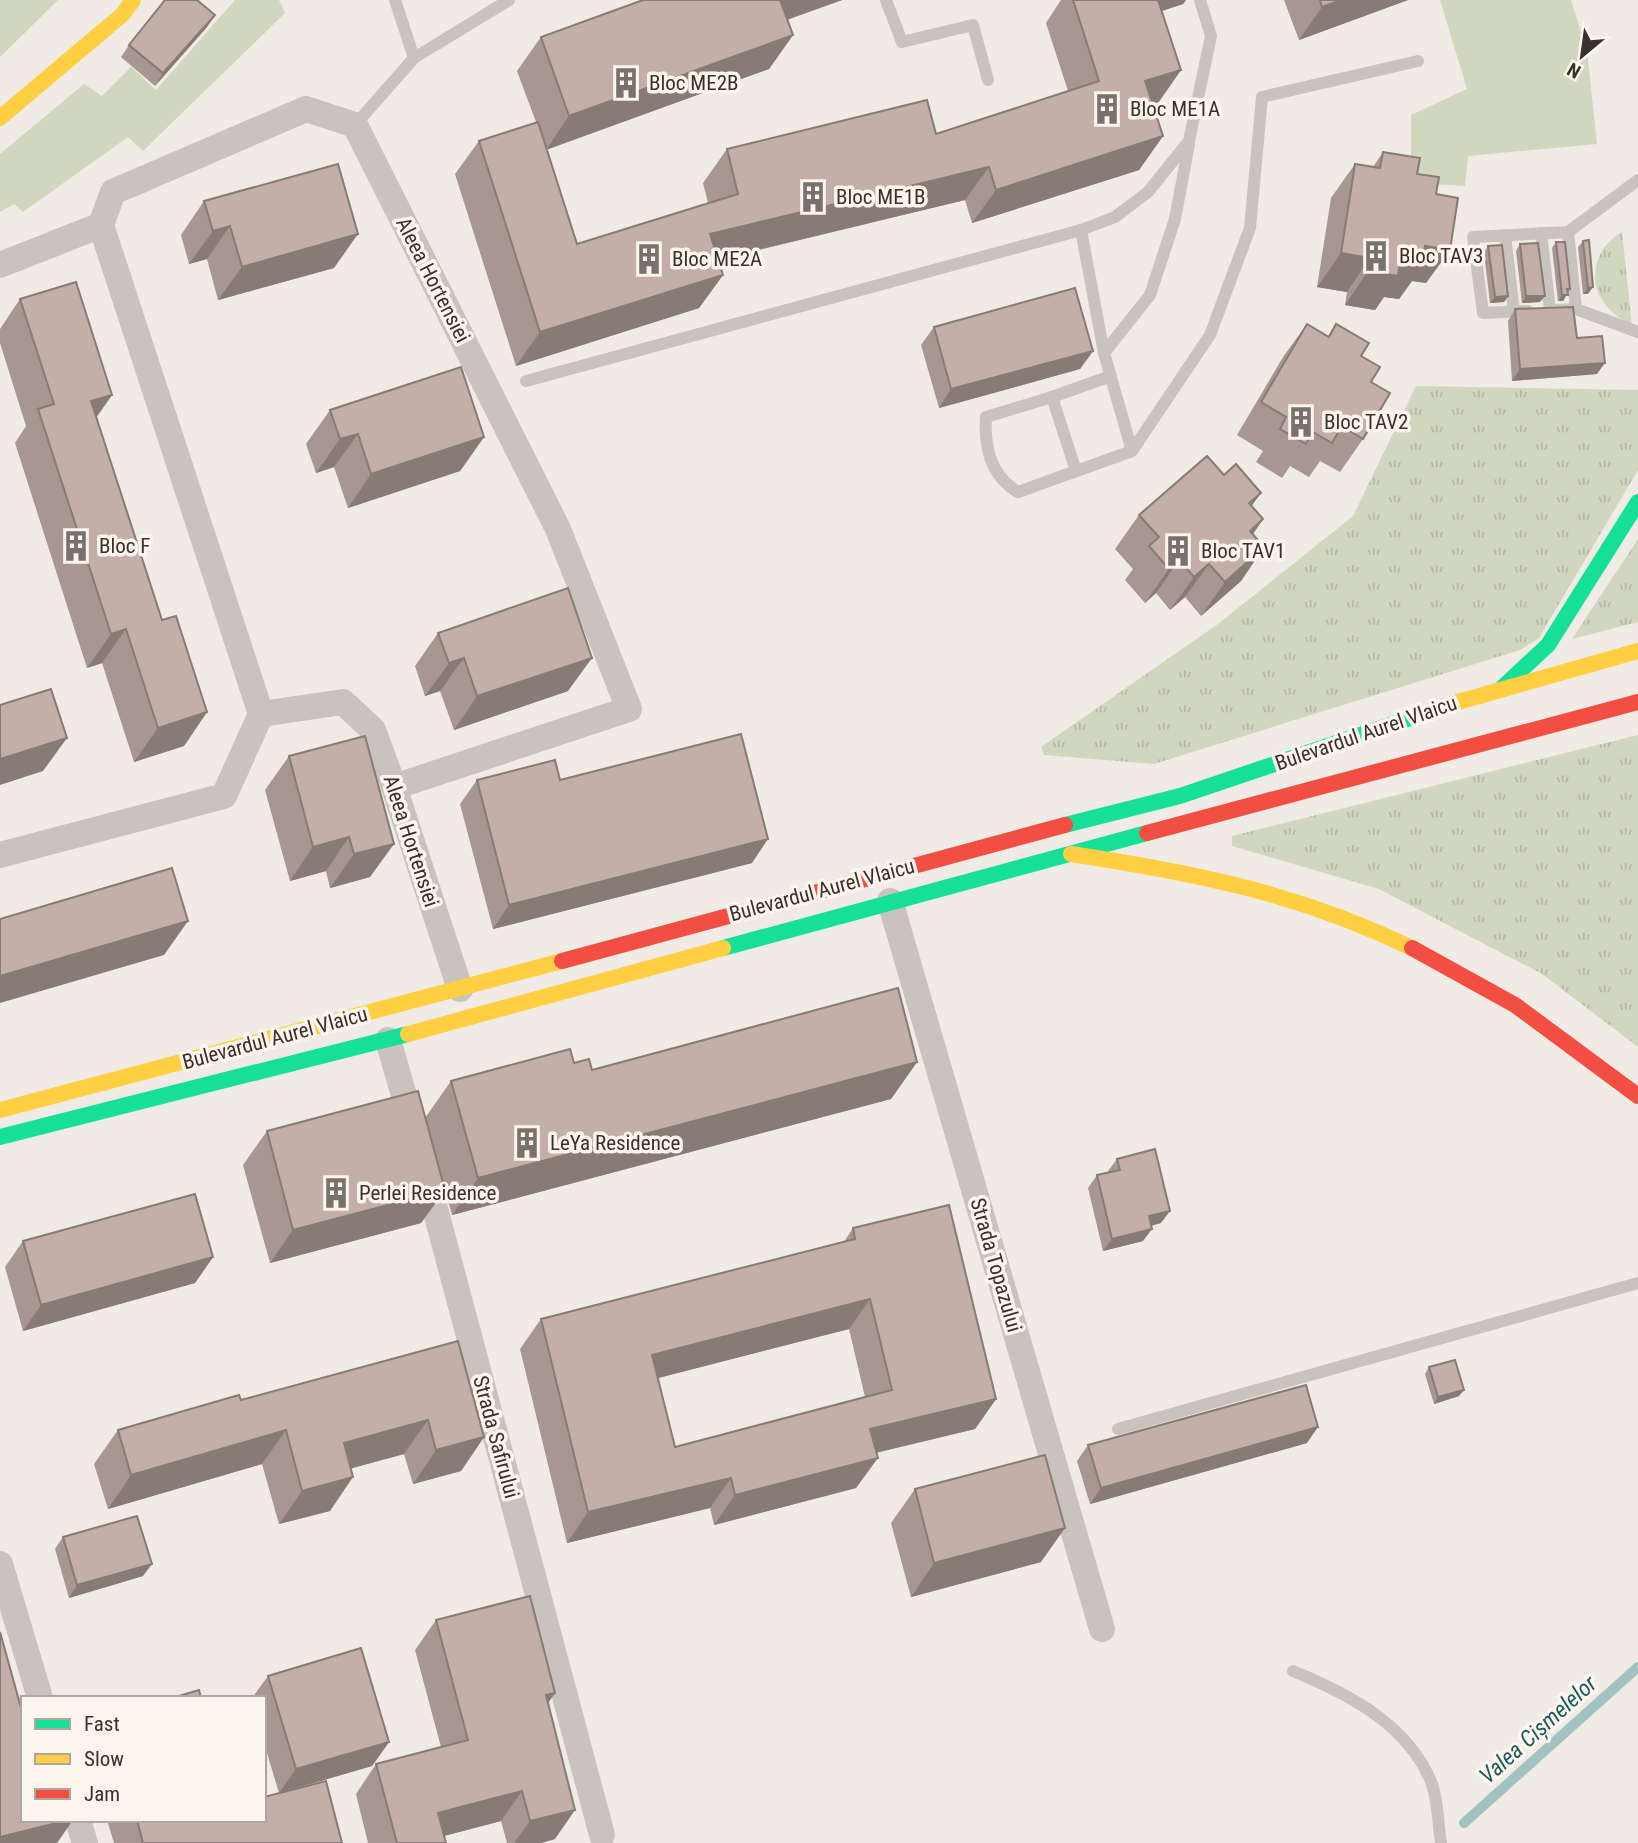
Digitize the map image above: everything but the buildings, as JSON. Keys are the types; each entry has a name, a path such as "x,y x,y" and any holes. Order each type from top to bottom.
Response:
{"main road":[{"path":"0,118 123,14 133,0"},
{"path":"1503,687 1548,645 1638,502"},
{"name":"Bulevardul Aurel Vlaicu","path":"0,1110 460,989 974,848 1180,796 1503,687 1638,651"},
{"name":"Bulevardul Aurel Vlaicu","path":"0,1137 388,1040 890,901 1638,702"},
{"path":"1071,854 1175,870 1284,896 1401,940 1508,1001 1607,1070 1638,1096"}],"street":[{"path":"0,855 225,796 261,714 101,225 113,192 306,109 355,125"},
{"name":"Aleea Hortensiei","path":"355,125 558,529 629,709 394,787"},
{"path":"0,265 101,225"},
{"name":"Aleea Hortensiei","path":"261,714 343,702 373,730 460,989"},
{"name":"Strada Topazului","path":"890,901 1102,1629"},
{"name":"Strada Safirului","path":"388,1040 602,1835"},
{"path":"0,1564 39,1696"},
{"path":"79,1822 85,1843"}],"lane":[{"path":"395,0 414,58"},
{"path":"355,125 414,58 509,0"},
{"path":"886,0 902,42 973,25 988,80"},
{"path":"1104,353 1150,295 1175,219 1211,36 1200,0"},
{"path":"1111,376 986,417 984,440 1001,482 1017,492 1132,451 1210,335 1233,275 1250,228 1262,97 1418,61"},
{"path":"526,381 1080,230 1115,217 1148,192 1189,141"},
{"path":"1638,180 1568,232 1474,237 1483,313 1576,309 1638,332"},
{"path":"1080,230 1104,353 1132,451"},
{"path":"1568,232 1576,309"},
{"path":"1541,233 1550,310"},
{"path":"1505,235 1514,312"},
{"path":"1052,397 1076,471"},
{"path":"1118,1429 1638,1283"},
{"path":"1293,1671 1341,1691 1408,1740 1432,1785 1441,1843"}],"green space":[{"path":"0,0 58,0 0,57"},
{"path":"235,0 279,0 285,13 143,151 128,137 23,212 14,204 0,212 0,154 84,84 102,96 131,67 156,90"},
{"path":"1440,0 1571,0 1587,50 1597,144 1468,156 1465,186 1411,183 1411,115 1467,89"},
{"path":"1622,232 1632,326 1608,307 1596,284 1595,274 1600,254 1613,238"},
{"path":"1416,386 1638,390 1638,470 1539,638 1520,650 1154,764 1044,755 1041,747 1218,624 1353,516"},
{"path":"1638,539 1638,622 1572,639"},
{"path":"1638,735 1638,1047 1542,974 1379,889 1232,846 1232,836"}],"waterway":[{"name":"Valea Cișmelelor","path":"1464,1823 1638,1667"}],"traffic: fast":[{"path":"1503,687 1548,645 1638,502"},
{"path":"1065,825 1180,796 1458,702"},
{"path":"723,948 1147,833"},
{"path":"0,1137 408,1034"}],"traffic: slow":[{"path":"0,118 123,14 133,0"},
{"path":"1458,702 1638,651"},
{"path":"1071,854 1161,869 1287,899 1370,929 1412,948"},
{"path":"408,1034 723,948"},
{"path":"0,1110 562,961"}],"traffic: jam":[{"path":"1147,833 1638,702"},
{"path":"562,961 1065,825"},
{"path":"1412,948 1515,1005 1638,1096"}],"place":[{"name":"Bloc ME2B","path":"626,83"},
{"name":"Bloc ME1A","path":"1107,109"},
{"name":"Bloc ME1B","path":"813,197"},
{"name":"Bloc TAV3","path":"1376,256"},
{"name":"Bloc ME2A","path":"649,259"},
{"name":"Bloc TAV2","path":"1301,422"},
{"name":"Bloc F","path":"76,546"},
{"name":"Bloc TAV1","path":"1178,551"},
{"name":"LeYa Residence","path":"527,1143"},
{"name":"Perlei Residence","path":"336,1193"}]}
